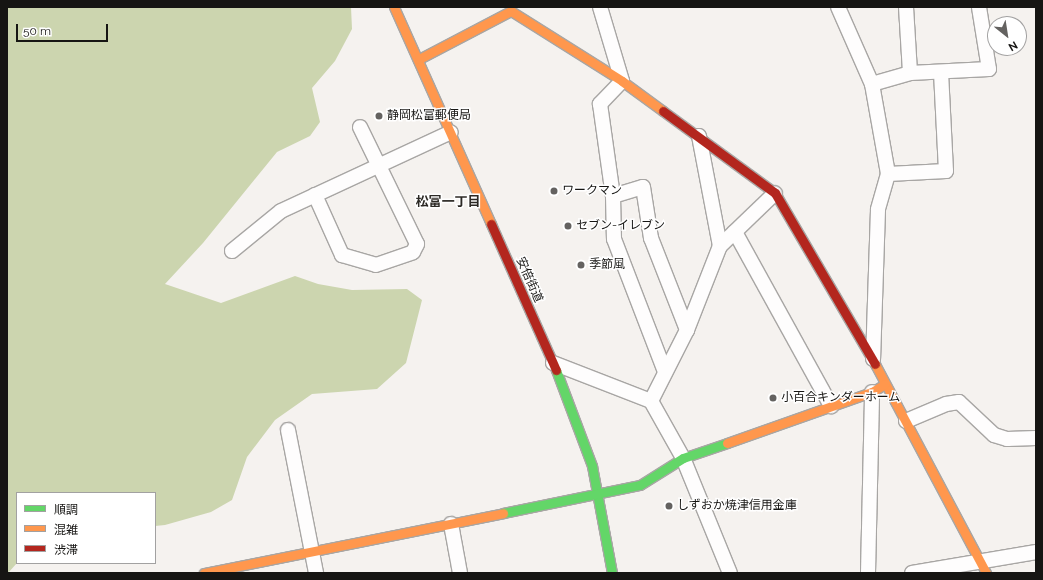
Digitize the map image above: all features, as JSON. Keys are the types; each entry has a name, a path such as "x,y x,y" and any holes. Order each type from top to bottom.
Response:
{"street":[{"name":"安倍街道","path":"394,7 419,59 553,363 592,466 599,494 612,573"},
{"path":"600,7 622,81"},
{"path":"838,7 872,84 888,174 878,210 873,359"},
{"path":"906,7 910,73"},
{"path":"872,84 910,73 941,73 989,68 979,7"},
{"path":"419,59 511,11 622,81 776,193 873,359 982,567"},
{"path":"888,174 946,171 941,73"},
{"path":"622,81 600,104 613,196 614,239 665,372"},
{"path":"314,195 342,256 376,265 413,252 417,244 360,127"},
{"path":"232,251 281,211 450,132"},
{"path":"699,136 720,246"},
{"path":"613,196 643,187 651,238 686,330"},
{"path":"651,401 686,330 720,246 776,193"},
{"path":"736,232 831,406"},
{"path":"553,363 651,401 683,458 730,573"},
{"path":"204,573 235,570 312,551 640,486 683,458 872,392 885,384"},
{"path":"868,573 872,392"},
{"path":"906,421 946,404 959,402 994,435 1007,439 1036,438"},
{"path":"288,430 316,573"},
{"path":"451,524 460,573"},
{"path":"912,573 982,567 1036,552"}],"green space":[{"path":"7,7 351,7 352,29 335,61 312,88 320,122 310,136 277,152 203,243 165,284 221,303 295,276 318,284 352,290 407,289 422,300 406,363 377,389 312,394 275,420 247,457 232,500 211,512 165,525 156,526 156,492 16,492 16,564 8,573"}],"traffic: fast":[{"path":"556,370 592,466 612,573"},
{"path":"503,513 640,485 683,458 727,443"}],"traffic: slow":[{"path":"394,7 491,224"},
{"path":"419,59 511,11 622,81 663,111"},
{"path":"875,364 986,573"},
{"path":"727,443 872,392 885,384"},
{"path":"204,573 503,513"}],"traffic: jam":[{"path":"663,111 775,193 875,364"},
{"path":"491,224 556,370"}],"place":[{"name":"静岡松富郵便局","path":"379,116"},
{"name":"ワークマン","path":"554,191"},
{"name":"セブン-イレブン","path":"568,226"},
{"name":"季節風","path":"581,265"},
{"name":"小百合キンダーホーム","path":"773,398"},
{"name":"しずおか焼津信用金庫","path":"669,506"}],"district":[{"name":"松富一丁目","path":"448,202"}]}
